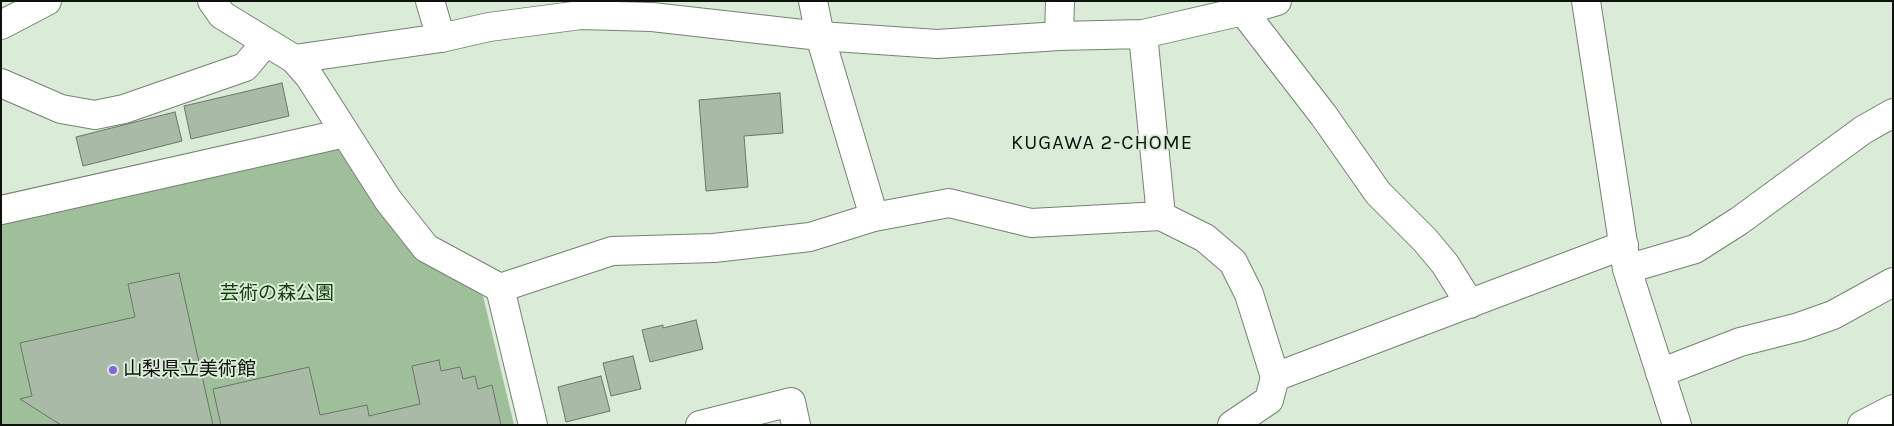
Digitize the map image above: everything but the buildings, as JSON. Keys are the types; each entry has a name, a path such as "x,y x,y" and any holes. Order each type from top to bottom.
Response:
{"main road":[{"path":"1,25 47,1"},
{"path":"212,1 222,15 265,43 294,58 310,76 388,200 426,248 500,288 612,252 714,248 810,237 874,217 949,203 1031,223 1161,216 1205,238 1234,262 1249,294 1275,377 1269,400 1232,425"},
{"path":"430,1 441,38"},
{"path":"813,1 820,36 874,217"},
{"path":"1059,36 1060,1"},
{"path":"294,58 441,38 489,28 638,9 820,36 937,44 1059,36 1143,34 1243,11 1277,1"},
{"path":"1586,1 1626,257 1677,425"},
{"path":"1243,11 1324,116 1378,193 1425,240 1444,264 1470,304"},
{"path":"1143,34 1161,216"},
{"path":"1,83 61,109 95,115 124,109 245,67 265,43"},
{"path":"1275,377 1470,304 1626,257 1695,249 1739,221 1862,130 1893,113"},
{"path":"1,210 345,133"},
{"path":"1660,373 1740,342 1800,327 1834,315 1893,282"},
{"path":"500,288 533,425"},
{"path":"700,425 791,402 796,425"},
{"path":"1862,425 1893,409"}],"green space":[{"name":"芸術の森公園","path":"336,147 410,251 483,296 514,425 1,425 1,224"}],"place":[{"name":"山梨県立美術館","path":"113,370"}],"district":[{"name":"KUGAWA 2-CHOME","path":"1102,143"}]}
